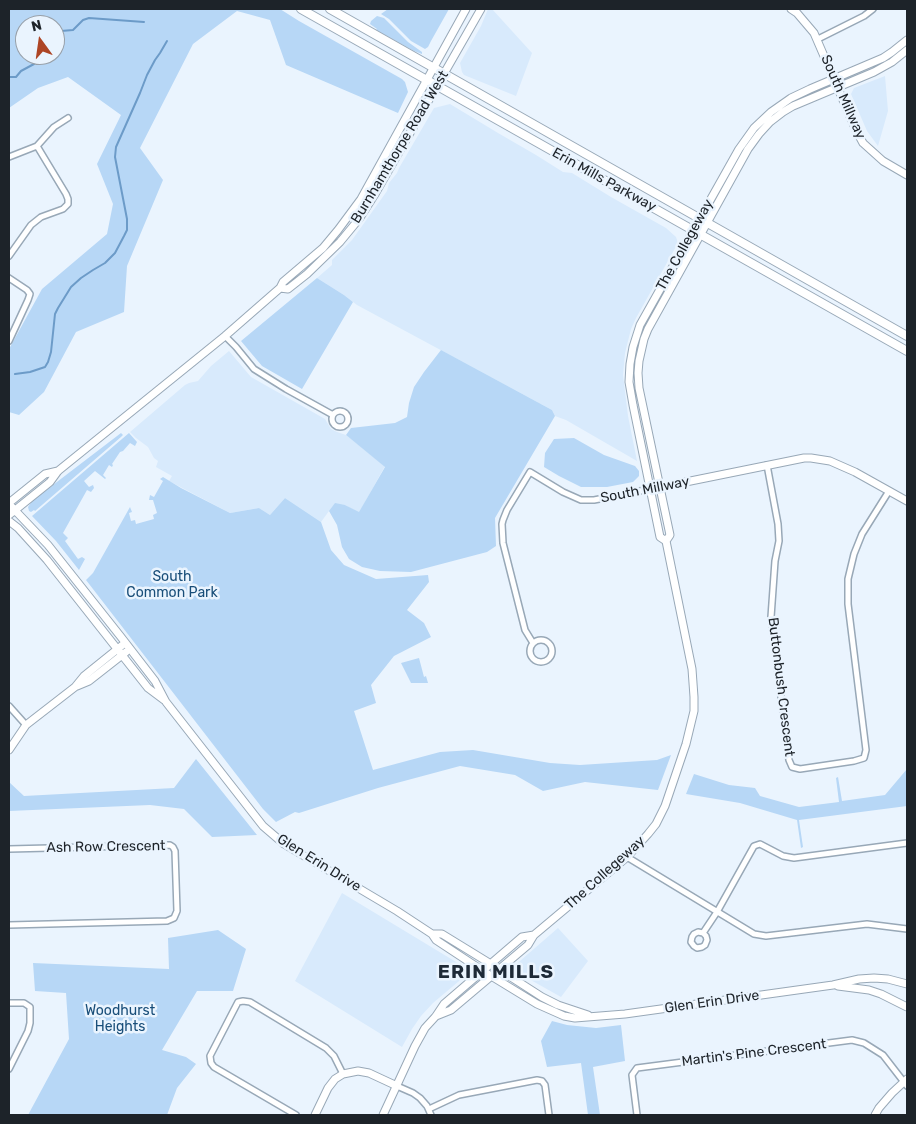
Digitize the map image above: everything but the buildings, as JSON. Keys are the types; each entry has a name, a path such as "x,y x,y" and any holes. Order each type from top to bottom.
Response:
{"main road":[{"name":"Erin Mills Parkway","path":"301,9 907,351"},
{"name":"Erin Mills Parkway","path":"330,9 907,336"}],"street":[{"name":"Burnhamthorpe Road West","path":"12,513 50,482 58,471 225,336 323,248 353,212 367,190 466,9"},
{"name":"Burnhamthorpe Road West","path":"280,288 288,289 307,274 329,254 354,225 375,194 481,9"},
{"name":"South Millway","path":"791,9 808,25 818,39 863,143 883,162 907,174"},
{"path":"818,39 864,16 873,9"},
{"name":"The Collegeway","path":"436,1016 451,1010 528,945 534,935 627,857 656,824 686,744 694,711 692,669 666,541 660,537 629,382 633,347 640,325 739,149 754,128 781,104 834,78 883,58 907,40"},
{"name":"The Collegeway","path":"666,541 670,535 639,388 639,361 648,329 748,150 770,122 793,106 874,72 892,62 907,50"},
{"path":"9,157 37,146 54,127 68,118"},
{"path":"9,256 31,225 41,217 63,209 68,204 66,194 37,146"},
{"path":"9,278 28,290 30,294 9,341"},
{"path":"225,336 254,369 333,415"},
{"name":"South Millway","path":"532,643 525,630 504,543 502,524 507,510 530,472 581,500 594,500 811,458 830,461 855,472 907,501"},
{"name":"Buttonbush Crescent","path":"767,465 778,524 779,541 775,561 771,617 789,760 792,767 800,769 854,762 864,758 866,750 848,604 848,579 854,554 862,534 890,490"},
{"name":"Burnhamthorpe Road West","path":"9,504 45,474 58,471"},
{"name":"Glen Erin Drive","path":"9,504 12,513 56,555 128,646 155,681 166,702 263,826 284,844 389,906 432,934 436,940 537,1004 564,1016 575,1018 619,1014 833,985 860,979 888,979 907,984"},
{"name":"Glen Erin Drive","path":"9,521 18,528 47,560 148,688 166,702"},
{"path":"539,640 548,642 552,649 551,656 546,661 533,660 529,653 532,643 539,640"},
{"path":"9,750 26,725 75,687 84,676 128,646"},
{"path":"9,706 26,725"},
{"path":"703,933 754,846 760,844 783,856 794,858 907,843"},
{"name":"Ash Row Crescent","path":"9,849 169,844 175,851 177,910 174,918 167,921 9,925"},
{"path":"627,857 754,934 766,936 867,924 907,928"},
{"name":"Glen Erin Drive","path":"432,934 442,934 542,997 558,1005 590,1016"},
{"name":"The Collegeway","path":"384,1115 415,1046 425,1028 444,1004 522,937 534,935"},
{"name":"Glen Erin Drive","path":"833,985 869,990 891,998 907,1007"},
{"path":"296,1115 214,1067 211,1062 210,1056 238,1002 250,1002 326,1048 334,1056 344,1074"},
{"path":"9,1004 24,1003 27,1005 30,1008 30,1022 28,1031 9,1069"},
{"name":"Martin's Pine Crescent","path":"637,1115 632,1075 637,1068 852,1040 864,1044 883,1055 906,1083"},
{"path":"315,1115 328,1088 335,1079 344,1074 358,1071 369,1073 417,1096 430,1112 459,1095 537,1080 546,1087 549,1115"},
{"path":"875,1115 879,1108 906,1083"}],"shaded area":[{"path":"488,9 492,9 532,53 516,96 464,75 462,72 460,63 481,26"},
{"path":"885,76 888,111 878,146 867,131 851,94 854,88"},
{"path":"450,104 563,172 572,173 666,228 676,237 678,243 636,318 625,353 623,375 628,416 637,461 566,420 555,416 552,410 357,305 317,278 332,265 332,260 352,240 387,191 389,183 397,173 434,108"},
{"path":"229,351 251,377 325,419 331,429 346,435 385,466 359,513 345,505 329,511 321,522 285,498 270,515 259,508 230,513 169,481 172,476 156,467 158,461 154,458 148,447 130,432 185,385 198,381 211,366"},
{"path":"342,893 471,971 433,1003 421,1016 402,1047 295,981"},
{"path":"558,928 588,961 561,997 513,970 513,967"}],"green space":[{"path":"9,9 280,9 402,79 408,92 398,113 286,65 270,20 237,11 193,44 140,148 163,180 127,266 124,312 76,332 44,392 19,415 9,412 9,349 42,289 107,234 113,204 97,164 121,115 68,77 38,88 9,108"},
{"path":"388,9 449,9 428,47 425,49 411,41 389,19 381,14"},
{"path":"377,16 384,18 422,54 376,30 370,24"},
{"path":"317,278 353,302 302,389 262,366 241,341"},
{"path":"441,350 552,410 555,416 495,518 496,546 487,552 411,572 380,571 362,567 349,559 342,547 337,525 329,511 335,503 345,505 359,512 385,467 346,435 351,428 395,423 407,417 414,387"},
{"path":"121,433 123,435 121,437 35,511 29,511 28,507 32,501"},
{"path":"129,433 137,442 135,446 130,443 120,452 112,467 109,465 103,475 105,479 95,471 84,481 89,487 93,485 94,488 91,492 87,490 63,533 68,538 65,541 78,559 82,557 85,559 79,570 56,541 32,516"},
{"path":"574,438 604,455 635,466 639,471 639,476 633,482 607,487 581,487 544,467 545,453 554,439"},
{"name":"South Common Park","path":"163,477 230,513 259,508 270,515 285,498 321,522 331,550 344,565 376,579 428,575 429,582 407,610 424,623 431,637 394,656 371,685 376,703 354,711 373,770 440,752 473,750 550,763 580,765 657,760 671,755 658,790 585,782 543,791 515,775 460,766 378,788 299,813 295,812 276,822 263,809 86,580 93,573 130,507 132,512 129,513 131,521 135,520 136,524 154,519 153,515 157,513 153,500 149,500 150,495 154,497 163,481 160,479"},
{"path":"419,658 424,677 426,676 428,683 411,683 401,663"},
{"path":"196,759 257,835 212,837 184,809 150,805 9,811 9,782 24,796 174,788"},
{"path":"907,769 907,806 799,820 803,847 801,848 797,820 740,803 686,794 694,774 729,785 755,788 760,796 799,807 839,802 836,778 838,777 842,801 885,795"},
{"name":"Woodhurst Heights","path":"218,930 246,949 233,991 197,991 162,1050 186,1057 196,1064 177,1088 167,1115 28,1115 69,1039 66,993 35,991 33,963 169,969 168,938"},
{"path":"552,1021 567,1025 596,1028 621,1025 625,1061 593,1067 600,1115 588,1115 581,1063 547,1067 541,1041"}],"waterway":[{"path":"65,31 73,30 83,20 89,18 144,22"},
{"path":"15,374 45,367 51,352 55,314 58,308 71,287 81,278 105,263 115,253 127,230 127,219 115,157 116,147 147,75 167,41"},
{"path":"9,77 16,77 21,71 32,65"}],"district":[{"name":"ERIN MILLS","path":"496,973"}]}
